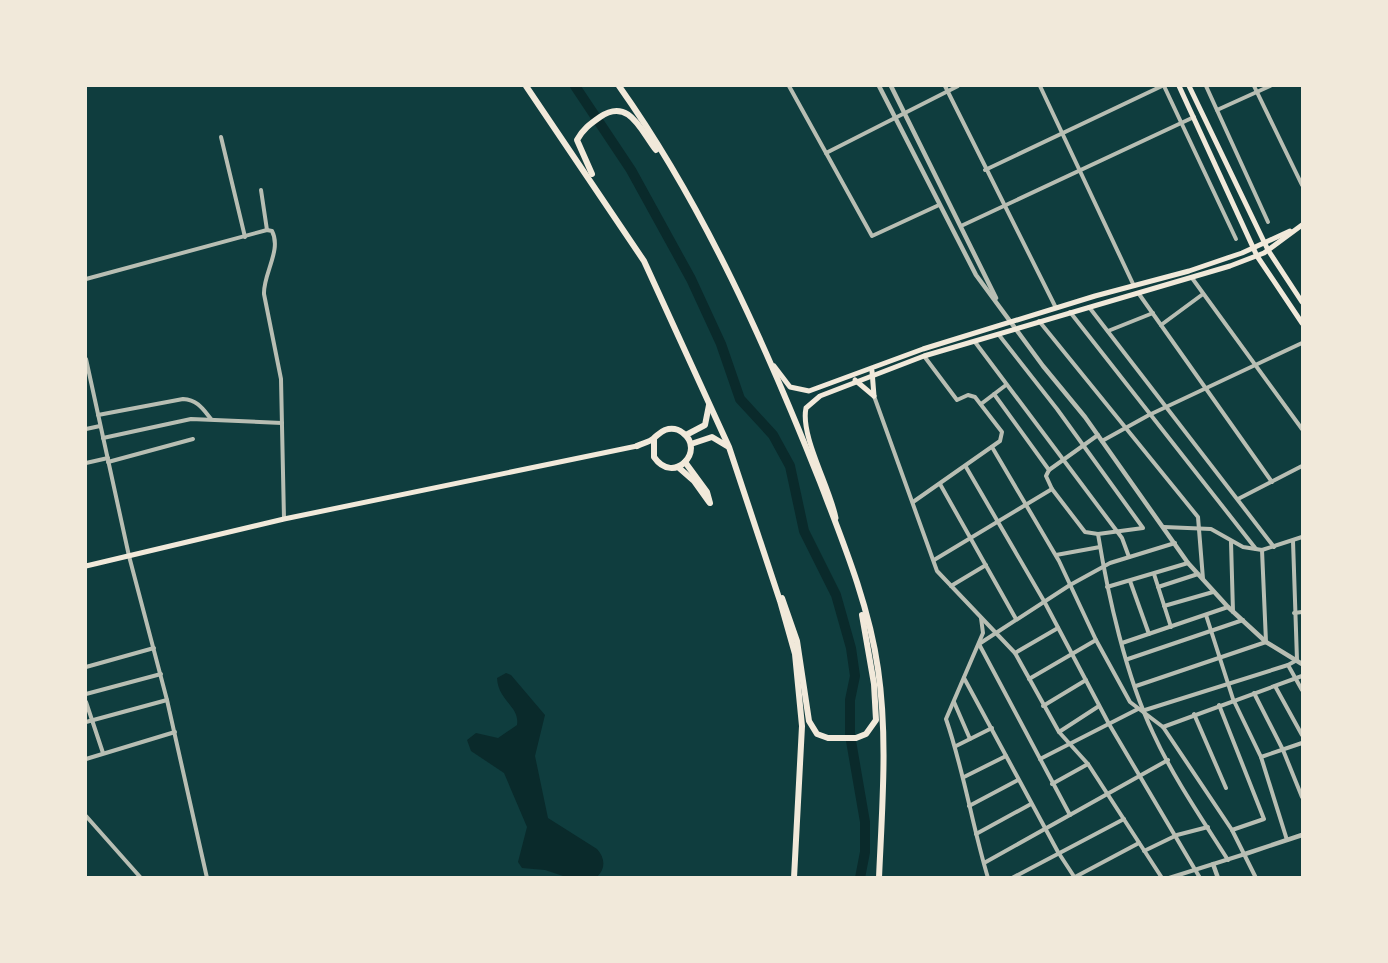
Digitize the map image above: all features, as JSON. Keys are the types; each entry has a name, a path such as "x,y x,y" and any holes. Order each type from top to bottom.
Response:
{"main road":[{"path":"526,86 612,209"},
{"path":"619,86 710,237 801,435 856,582 878,668 883,716 884,773 879,878"},
{"path":"1179,86 1257,256 1302,323"},
{"path":"1189,86 1268,250 1302,302"},
{"path":"674,174 634,118 624,111 606,113 583,129 577,140 582,155 644,261 710,402 729,447 795,654 802,726 794,878"},
{"path":"751,325 772,363 790,387 809,391 854,378 923,349 1056,308 1189,271 1302,227"},
{"path":"873,371 1016,330 1070,311 1192,278 1257,256 1302,227"},
{"path":"873,371 874,396"},
{"path":"854,378 874,396"},
{"path":"838,530 833,501 808,436 804,416 810,403 854,378"},
{"path":"686,435 705,425 710,402"},
{"path":"86,566 284,519 638,446 669,429 686,435 691,444 690,454 678,467"},
{"path":"691,444 712,437 729,447"},
{"path":"652,452 654,439"},
{"path":"638,446 652,452 663,466 678,467 694,481 710,503 707,492 685,462"},
{"path":"770,572 789,610 797,641 809,721 817,734 828,738 846,738 866,734 876,720 874,684 856,582"}],"street":[{"path":"789,86 872,236 939,205"},
{"path":"879,86 976,276 1098,435 1188,563 1213,592 1266,642 1302,664"},
{"path":"891,86 999,306"},
{"path":"945,86 1056,308"},
{"path":"826,153 958,86"},
{"path":"1040,86 1082,171 1134,286"},
{"path":"985,170 1163,86 1236,239"},
{"path":"1206,86 1268,222"},
{"path":"1254,86 1302,185"},
{"path":"1217,110 1270,86"},
{"path":"961,226 1194,117"},
{"path":"221,137 245,237"},
{"path":"261,190 267,230"},
{"path":"86,279 267,230 273,231 274,249 263,283 281,379 284,519"},
{"path":"1192,278 1302,429"},
{"path":"1139,294 1272,482"},
{"path":"1161,325 1203,294"},
{"path":"1089,306 1274,547"},
{"path":"1070,311 1256,549"},
{"path":"1108,332 1153,313"},
{"path":"1039,321 1198,517 1201,528 1203,580"},
{"path":"999,335 1083,446 1143,528 1098,534 1085,532 1052,489 1046,476 1049,470 1062,460 1083,446 1098,435"},
{"path":"975,342 1122,538 1129,557"},
{"path":"1102,441 1149,415 1256,367 1302,343"},
{"path":"913,502 1000,441 1002,432 975,397 968,395 957,400 924,356"},
{"path":"86,359 129,556 161,674 207,878"},
{"path":"981,404 1006,385"},
{"path":"994,394 1049,470"},
{"path":"874,396 937,571 1016,653 1059,732 1088,764 1162,878"},
{"path":"98,416 183,399 192,400 200,405 212,420"},
{"path":"103,438 191,418 282,423"},
{"path":"86,429 100,426"},
{"path":"86,463 193,440"},
{"path":"992,447 1056,555 1096,640 1130,702 1163,727 1232,830 1256,878"},
{"path":"1238,499 1302,466"},
{"path":"966,467 1044,601 1109,724 1177,835 1200,878"},
{"path":"940,484 1016,619"},
{"path":"934,560 1052,489"},
{"path":"1164,527 1211,529 1231,542 1262,550 1302,537"},
{"path":"1098,534 1107,587 1141,710 1228,860"},
{"path":"1293,540 1297,660"},
{"path":"1231,542 1233,612"},
{"path":"979,644 1044,601 1110,563 1175,543"},
{"path":"1056,555 1100,547"},
{"path":"1262,550 1266,642"},
{"path":"1107,587 1188,563"},
{"path":"951,586 986,565"},
{"path":"1154,574 1171,627"},
{"path":"1158,587 1198,574"},
{"path":"1130,581 1149,634"},
{"path":"1164,606 1213,592"},
{"path":"1122,643 1228,607"},
{"path":"1294,613 1302,612"},
{"path":"1206,615 1233,699 1261,758 1287,840"},
{"path":"981,618 983,633 946,719 956,746 988,878"},
{"path":"1128,659 1243,620"},
{"path":"1016,653 1058,628"},
{"path":"1029,679 1096,640"},
{"path":"1136,686 1266,642"},
{"path":"979,644 1070,815"},
{"path":"1297,646 1302,645"},
{"path":"86,667 154,648"},
{"path":"1040,759 1141,710 1288,665 1297,660"},
{"path":"1288,665 1302,690"},
{"path":"86,694 161,674"},
{"path":"1163,727 1233,699 1302,676"},
{"path":"964,678 1031,804 1075,877 1139,843"},
{"path":"1043,706 1086,680"},
{"path":"1275,686 1302,735"},
{"path":"1254,693 1283,750 1302,797"},
{"path":"86,722 167,700"},
{"path":"86,702 103,753"},
{"path":"954,702 970,739"},
{"path":"1219,705 1264,819 1232,830"},
{"path":"1059,732 1099,706"},
{"path":"1194,714 1226,788"},
{"path":"956,746 992,728"},
{"path":"86,759 175,732"},
{"path":"1261,758 1302,743"},
{"path":"964,777 1006,756"},
{"path":"984,863 1168,760"},
{"path":"1053,784 1088,764"},
{"path":"969,806 1018,780"},
{"path":"976,834 1031,804"},
{"path":"86,816 141,878"},
{"path":"1012,878 1124,819"},
{"path":"1144,851 1177,835 1208,827"},
{"path":"1169,878 1302,835"},
{"path":"1213,864 1218,878"}],"water":[{"path":"506,673 511,675 545,715 535,756 548,818 597,849 602,856 603,863 602,870 597,877 566,877 545,870 522,868 518,862 527,827 504,773 471,751 467,740 476,733 498,738 517,725 515,713 498,686 497,678"}],"waterway":[{"path":"575,86 631,170 691,279 721,344 740,399 773,435 790,466 804,531 836,595 851,648 855,676 850,700 850,735 865,822 865,852 860,878"}]}
